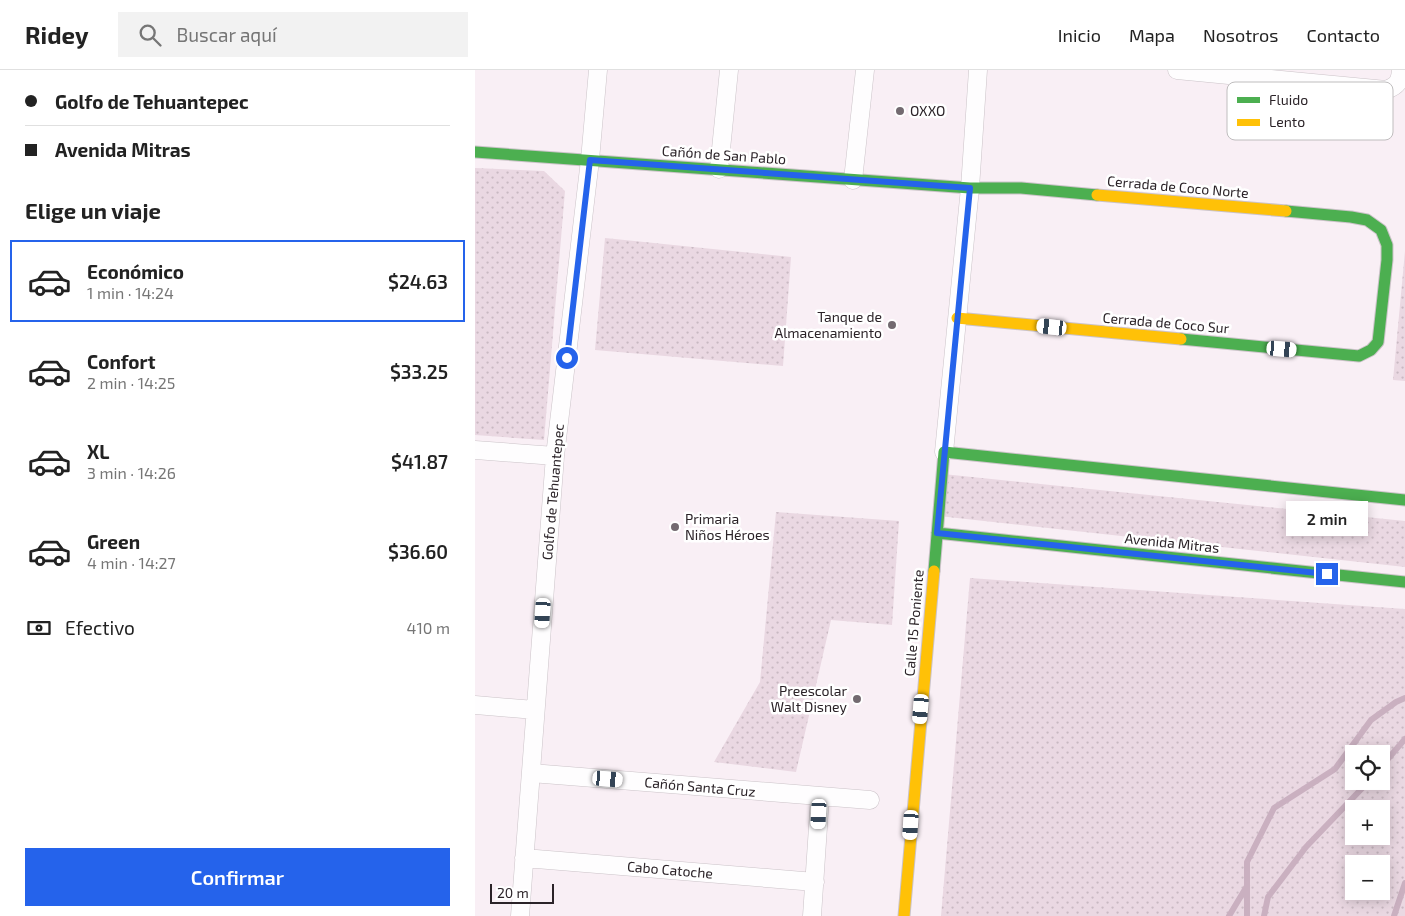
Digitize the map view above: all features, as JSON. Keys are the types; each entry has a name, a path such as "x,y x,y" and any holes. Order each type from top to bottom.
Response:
{"street":[{"name":"Golfo de Tehuantepec","path":"520,916 555,456 590,160 598,70"},
{"path":"719,169 729,70"},
{"path":"853,180 865,70"},
{"path":"978,70 970,188 944,452 1405,500"},
{"path":"1177,70 1302,82"},
{"path":"1393,87 1400,80 1401,70"},
{"name":"Cañón de San Pablo","path":"475,152 970,188"},
{"name":"Cerrada de Coco Norte","path":"970,188 1021,188 1351,217 1367,220 1381,230 1387,245 1378,342 1371,350"},
{"name":"Cerrada de Coco Sur","path":"957,318 1359,356 1371,350"},
{"path":"475,450 555,456"},
{"name":"Calle 15 Poniente","path":"904,916 944,452"},
{"name":"Avenida Mitras","path":"937,533 1405,582"},
{"path":"475,705 535,710"},
{"name":"Cañón Santa Cruz","path":"531,772 870,800"},
{"path":"812,916 820,797"},
{"name":"Cabo Catoche","path":"524,858 815,882"}],"shaded area":[{"path":"475,168 544,171 565,191 544,440 475,435"},
{"path":"605,238 791,257 783,366 595,350"},
{"path":"1405,251 1405,381 1393,380"},
{"path":"943,474 1405,521 1405,567 939,516"},
{"path":"776,512 899,521 892,625 831,620 796,772 714,762 760,682"},
{"path":"970,578 1405,609 1405,916 941,916"}],"waterway":[{"path":"1247,916 1247,862 1274,808 1335,769 1371,720 1396,702 1405,698"},
{"path":"1390,756 1405,739"},
{"path":"1264,916 1268,897 1306,847 1360,790"},
{"path":"1394,916 1405,883"},
{"path":"1229,916 1247,886"}],"traffic: fast":[{"path":"475,152 970,188 1021,188 1097,195"},
{"path":"1181,339 1359,356 1371,350 1378,342 1387,260 1387,245 1381,230 1367,220 1286,211"},
{"path":"934,571 944,452 1405,500"},
{"path":"937,533 1405,582"}],"traffic: slow":[{"path":"1097,195 1286,211"},
{"path":"957,318 1181,339"},
{"path":"904,916 934,571"}],"place":[{"name":"OXXO","path":"900,111"},
{"name":"Tanque de Almacenamiento","path":"892,325"},
{"name":"Primaria Niños Héroes","path":"675,527"},
{"name":"Preescolar Walt Disney","path":"857,699"}],"route":[{"path":"567,358 590,160 970,188 937,533 1327,574"}]}
